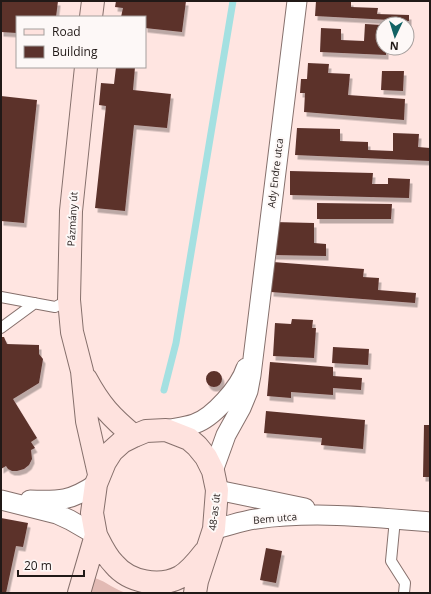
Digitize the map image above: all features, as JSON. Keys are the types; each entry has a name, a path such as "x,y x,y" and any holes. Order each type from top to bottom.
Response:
{"main road":[{"path":"91,16 93,1"},
{"name":"Pázmány út","path":"86,68 71,211 69,300 72,332 82,371 87,421 98,479"},
{"name":"Pázmány út","path":"82,371 96,398 118,423 134,436"},
{"path":"205,552 192,567 179,577 161,582 149,582 127,575 114,565 104,551 96,535 92,513 98,479 112,451 122,442 146,431 166,430 189,439 206,457 215,480"},
{"name":"48-as út","path":"195,593 205,552 214,529 215,480"},
{"path":"79,593 96,535"}],"street":[{"name":"Ady Endre utca","path":"215,480 226,435 241,408 248,391 251,375 297,1"},
{"name":"Ady Endre utca","path":"166,430 194,424 212,414 245,374 254,346"},
{"path":"1,500 60,500 74,497 98,479"},
{"name":"Bem utca","path":"215,480 338,515"},
{"path":"1,500 56,514 96,535"},
{"name":"Bem utca","path":"214,529 254,519 278,516 338,515 430,522"}],"lane":[{"path":"1,298 35,302 55,307 69,300"},
{"path":"1,328 35,302"},
{"path":"394,519 391,561 405,584 404,593"}],"shaded area":[{"path":"95,578 127,593 76,593 87,580"}],"building":[{"path":"1,1 58,1 56,16 16,16 16,33 1,32"},
{"path":"116,1 186,1 182,32 146,28 146,16 121,16 123,8 115,7"},
{"path":"316,1 351,1 351,7 378,8 377,14 409,15 375,16 375,19 315,16"},
{"path":"365,24 375,25 375,54 320,52 321,28 341,29 341,40 364,41"},
{"path":"308,63 329,64 328,73 350,74 348,95 405,99 404,120 304,112 305,93 300,93 301,79 307,79"},
{"path":"116,68 135,68 133,90 171,94 167,128 134,125 125,211 95,208 106,106 99,105 101,83 114,84"},
{"path":"382,71 404,71 403,91 381,90"},
{"path":"1,96 37,100 24,223 1,221"},
{"path":"297,128 340,129 340,141 368,142 368,150 393,151 393,133 419,134 418,147 430,148 430,161 295,155"},
{"path":"290,171 373,173 372,184 388,184 388,178 410,179 409,198 290,195"},
{"path":"317,203 392,204 391,219 317,219"},
{"path":"274,222 314,223 314,243 326,244 326,256 273,255"},
{"path":"273,262 364,269 363,277 379,278 378,290 416,293 415,303 271,292"},
{"path":"292,319 313,320 312,328 316,328 314,358 273,356 275,323 291,324"},
{"path":"1,337 4,337 7,344 39,345 39,354 43,359 39,383 13,399 37,438 31,442 35,448 31,450 32,459 29,465 24,469 17,471 12,471 6,466 1,469"},
{"path":"333,347 369,349 368,365 332,363"},
{"path":"270,362 333,367 333,376 362,378 361,390 333,388 333,395 291,392 291,398 267,396"},
{"path":"211,371 217,371 222,376 220,385 217,387 211,387 206,382 206,376"},
{"path":"266,411 365,420 363,449 321,445 322,438 264,433"},
{"path":"424,425 430,425 430,477 423,477"},
{"path":"1,518 28,523 23,547 16,546 6,593 1,593"},
{"path":"266,548 282,551 276,583 260,580"}],"waterway":[{"path":"164,390 176,343 233,1"}]}
